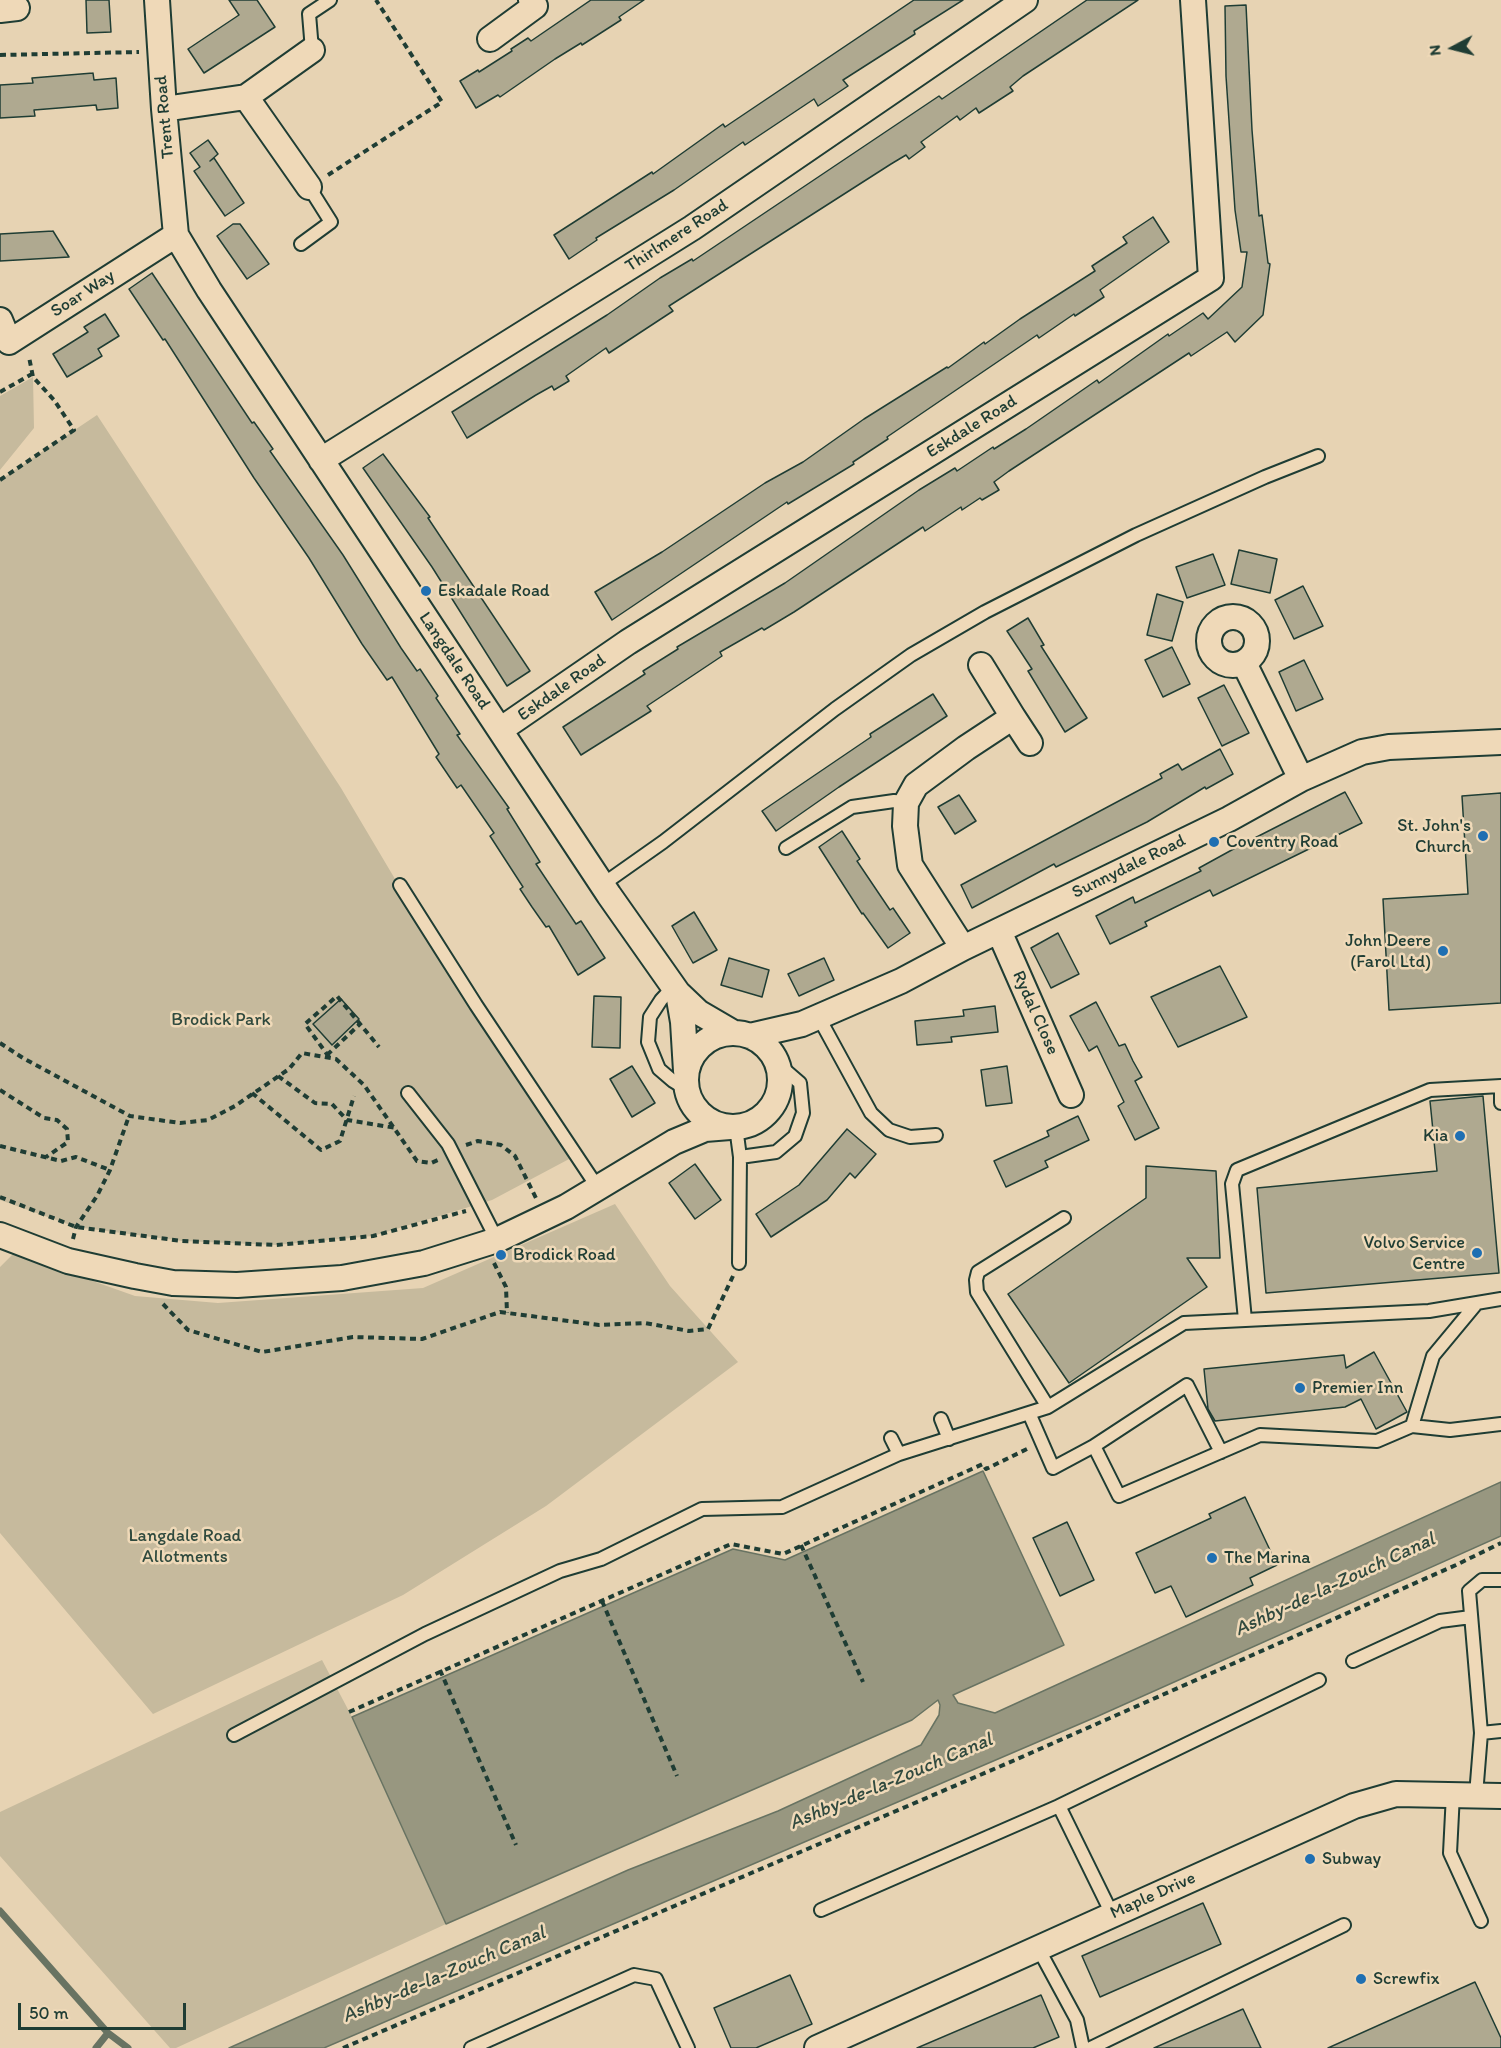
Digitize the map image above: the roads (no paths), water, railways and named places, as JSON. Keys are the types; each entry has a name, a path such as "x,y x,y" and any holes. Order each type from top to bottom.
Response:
{"street":[{"name":"Trent Road","path":"157,0 164,109 176,235"},
{"name":"Thirlmere Road","path":"321,460 692,228 1025,0"},
{"name":"Eskdale Road","path":"500,730 628,642 1211,278 1193,0"},
{"path":"490,39 537,2"},
{"path":"164,109 246,97 312,50"},
{"path":"246,97 309,187"},
{"name":"Langdale Road","path":"176,235 209,290 369,530 426,620 602,885 676,990 698,1012 742,1034"},
{"name":"Soar Way","path":"0,320 9,342 176,235"},
{"path":"1244,663 1301,779"},
{"path":"981,665 1030,743"},
{"path":"963,948 910,865 904,826 906,803 916,785 1013,717"},
{"name":"Sunnydale Road","path":"742,1034 810,1020 901,981 963,948 1229,819 1301,779 1362,752 1389,747 1501,742"},
{"name":"Rydal Close","path":"999,931 1071,1095"},
{"name":"Langdale Road","path":"676,990 683,1022 689,1090"},
{"name":"Sunnydale Road","path":"775,1059 810,1020"},
{"path":"0,1235 68,1261 173,1282 237,1285 342,1278 424,1263 491,1242 566,1208 674,1142 705,1129 745,1126 760,1119 768,1112 777,1098 780,1080 775,1059 761,1042 742,1034 720,1034 705,1041 692,1056 689,1090 690,1125 674,1142"},
{"path":"689,1090 714,1124 733,1127"},
{"name":"Maple Drive","path":"817,2048 848,2041 1038,1948 1354,1806 1396,1794 1501,1796"}],"lane":[{"path":"312,50 309,14 330,0"},
{"path":"301,244 331,222 309,187"},
{"path":"602,885 663,842 791,742 911,656 985,612 1136,535 1264,477 1318,456"},
{"path":"786,848 852,807 894,801 906,803"},
{"path":"400,885 476,1005 598,1188"},
{"path":"676,990 662,1000 650,1017 648,1041 659,1069 673,1081 689,1090"},
{"path":"810,1020 871,1113 889,1130 910,1137 936,1135"},
{"path":"740,1158 776,1152 795,1136 803,1113 800,1083 775,1059"},
{"path":"1245,1320 1232,1184 1237,1170 1430,1090 1501,1086"},
{"path":"408,1093 452,1151 491,1242"},
{"path":"1501,1093 1501,1103"},
{"path":"733,1127 740,1158 739,1263"},
{"path":"1048,1407 977,1292 976,1280 978,1272 1064,1218"},
{"path":"234,1735 425,1634 560,1571 601,1559 702,1509 783,1508 899,1454 1048,1407 1184,1323 1429,1311 1501,1299"},
{"path":"1412,1426 1433,1356 1477,1303"},
{"path":"1029,1413 1053,1468 1094,1446 1187,1385 1221,1452"},
{"path":"940,1419 949,1439"},
{"path":"1094,1446 1119,1496 1260,1435 1377,1441 1412,1426 1450,1430 1501,1424"},
{"path":"891,1438 899,1454"},
{"path":"1481,1921 1450,1853 1481,1732 1469,1591 1482,1580 1501,1580"},
{"path":"1353,1661 1440,1621 1471,1617"},
{"path":"821,1910 1059,1806 1319,1680"},
{"path":"1481,1732 1501,1731"},
{"path":"1059,1806 1112,1914"},
{"path":"1091,2048 1344,1925"},
{"path":"1038,1948 1077,2020 1083,2048"},
{"path":"471,2048 634,1975 657,1979 688,2048"}],"water":[{"name":"Ashby-de-la-Zouch Canal","path":"983,1471 1064,1645 953,1695 958,1703 995,1713 1501,1482 1501,1536 1096,1717 324,2048 229,2048 628,1870 778,1811 921,1745 939,1715 940,1705 938,1700 912,1720 446,1924 352,1717 733,1549 785,1560"}],"waterway":[{"path":"0,1911 108,2033 128,2048"},
{"path":"96,2048 108,2033"}],"place":[{"name":"Eskadale Road","path":"426,591"},
{"name":"St. John's Church","path":"1483,836"},
{"name":"Coventry Road","path":"1214,842"},
{"name":"John Deere (Farol Ltd)","path":"1443,951"},
{"name":"Kia","path":"1460,1136"},
{"name":"Volvo Service Centre","path":"1477,1253"},
{"name":"Brodick Road","path":"501,1255"},
{"name":"Premier Inn","path":"1300,1388"},
{"name":"The Marina","path":"1212,1558"},
{"name":"Subway","path":"1310,1859"},
{"name":"Screwfix","path":"1361,1979"}],"park label":[{"name":"Brodick Park","path":"221,1020"},
{"name":"Langdale Road Allotments","path":"185,1546"}]}
